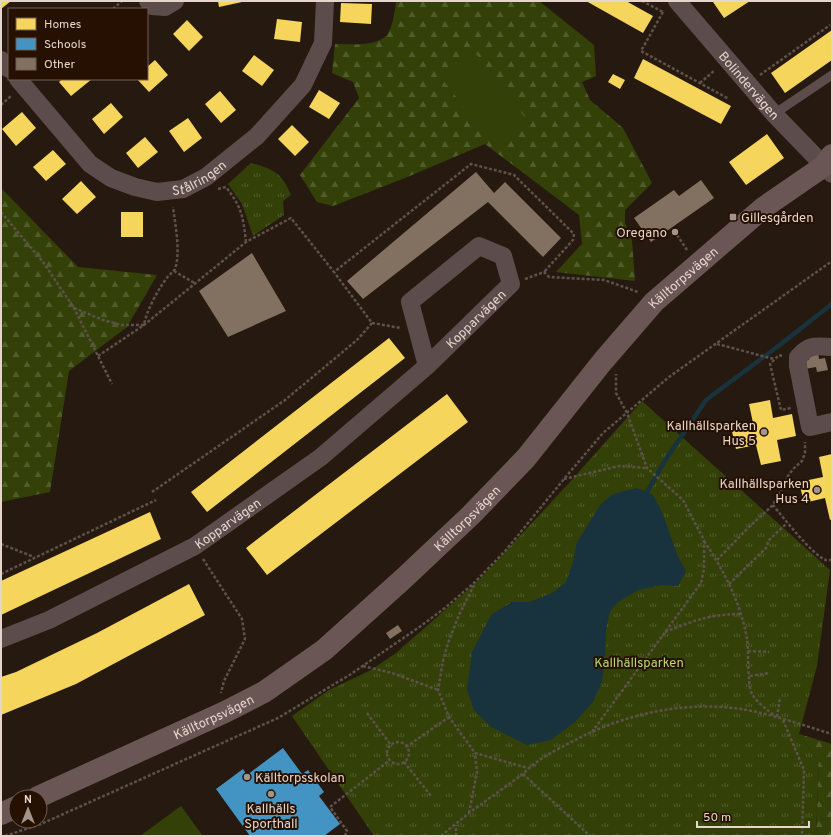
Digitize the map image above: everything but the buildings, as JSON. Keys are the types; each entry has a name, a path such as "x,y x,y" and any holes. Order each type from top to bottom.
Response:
{"street":[{"path":"148,1 152,6 165,7 175,1"},
{"name":"Stålringen","path":"19,80 90,164 111,178 135,187 157,192 183,189 206,177 258,136 303,85 323,42 325,1"},
{"name":"Bolindervägen","path":"670,7 727,60 774,114 829,165"},
{"path":"1,60 8,68"},
{"name":"Källtorpsvägen","path":"48,792 225,712 264,692 324,650 402,580 471,515 526,458 603,361 654,302 763,208 829,165"},
{"name":"Kopparvägen","path":"1,639 49,620 195,546 321,457 427,366 511,284 503,256 479,246 410,302 427,366"},
{"path":"832,348 816,346 805,349 798,357 798,366 810,427 832,422"}],"lane":[{"path":"774,114 832,75"}],"path":[{"path":"114,8 122,1"},
{"path":"642,1 670,7 641,51 729,98"},
{"path":"748,83 830,25"},
{"path":"700,83 727,60"},
{"path":"334,272 471,164 514,175 574,234 573,240 544,272 511,284"},
{"path":"211,191 226,187 238,203 244,221 246,242"},
{"path":"144,325 149,309 167,277 174,271 177,261 172,190"},
{"path":"1,212 43,262 74,308 112,384"},
{"path":"98,356 144,325 246,242 291,218 372,323 418,332"},
{"path":"677,235 688,251"},
{"path":"174,271 196,284"},
{"path":"544,272 550,277 604,280 645,294"},
{"path":"74,308 121,326 144,325"},
{"path":"152,492 285,400 357,340 372,323"},
{"path":"716,344 773,359"},
{"path":"798,359 779,355 773,359 770,364 781,410 806,405"},
{"path":"616,372 616,393 627,413 647,468 683,500 729,584 748,640 752,694 760,704 777,718"},
{"path":"717,560 773,505 788,476 802,461 805,453 804,438 810,427"},
{"path":"564,479 619,466 647,468"},
{"path":"1,574 156,500"},
{"path":"773,505 787,523 815,552 825,560 832,560"},
{"path":"729,584 767,547 768,541 787,523"},
{"path":"592,732 701,583 704,569 704,540"},
{"path":"1,544 34,558"},
{"path":"213,573 242,619 245,638 224,681 220,695"},
{"path":"469,813 477,772 475,753 449,717 438,690 442,661 448,643 459,615 475,582"},
{"path":"665,632 713,615 740,614"},
{"path":"748,651 769,652"},
{"path":"363,666 392,673 438,690"},
{"path":"750,676 770,673"},
{"path":"777,718 780,697"},
{"path":"441,836 529,768 561,748 615,722 645,713 681,708 713,707 741,709 832,734"},
{"path":"367,713 391,745"},
{"path":"406,746 449,717"},
{"path":"783,720 804,770 802,836"},
{"path":"400,743 406,746 408,756 404,762 398,764 390,760 387,752 391,745 400,743"},
{"path":"475,753 529,768"},
{"path":"345,836 347,831 330,807 390,760"},
{"path":"404,762 431,796"},
{"path":"523,774 590,836"},
{"path":"456,824 456,836"}],"green space":[{"path":"396,1 539,1 594,45 596,76 582,82 590,100 623,128 652,183 625,210 625,223 632,241 635,281 556,272 582,244 579,215 485,144 405,178 333,206 317,202 300,175 359,98 353,82 332,73 335,44 362,44 382,39 387,35 391,28"},
{"path":"476,54 530,124 497,149 443,80"},
{"path":"251,163 265,167 276,173 284,182 291,195 283,201 284,215 253,236 242,204 228,184"},
{"path":"1,188 78,267 157,275 127,327 69,371 50,492 1,502"},
{"name":"Kallhällsparken","path":"642,401 830,570 817,666 799,734 819,762 816,836 374,836 292,716 329,690 371,670 396,653 479,580 569,483"},
{"path":"799,734 832,744 832,836 816,836 819,762"},
{"path":"181,806 203,836 140,836"}],"water":[{"path":"637,488 653,495 662,512 678,557 686,571 678,586 662,585 638,590 617,603 610,611 606,630 602,682 593,702 575,722 551,740 527,745 491,727 474,710 467,690 472,652 491,615 512,602 529,602 552,593 566,582 573,562 577,542 601,504 613,494"}],"waterway":[{"path":"647,492 666,459 706,400 832,304"}],"place":[{"name":"Gillesgården","path":"733,217"},
{"name":"Oregano","path":"675,232"},
{"name":"Kallhällsparken Hus 5","path":"764,432"},
{"name":"Kallhällsparken Hus 4","path":"817,490"},
{"name":"Källtorpsskolan","path":"247,777"},
{"name":"Kallhälls Sporthall","path":"271,794"}]}
